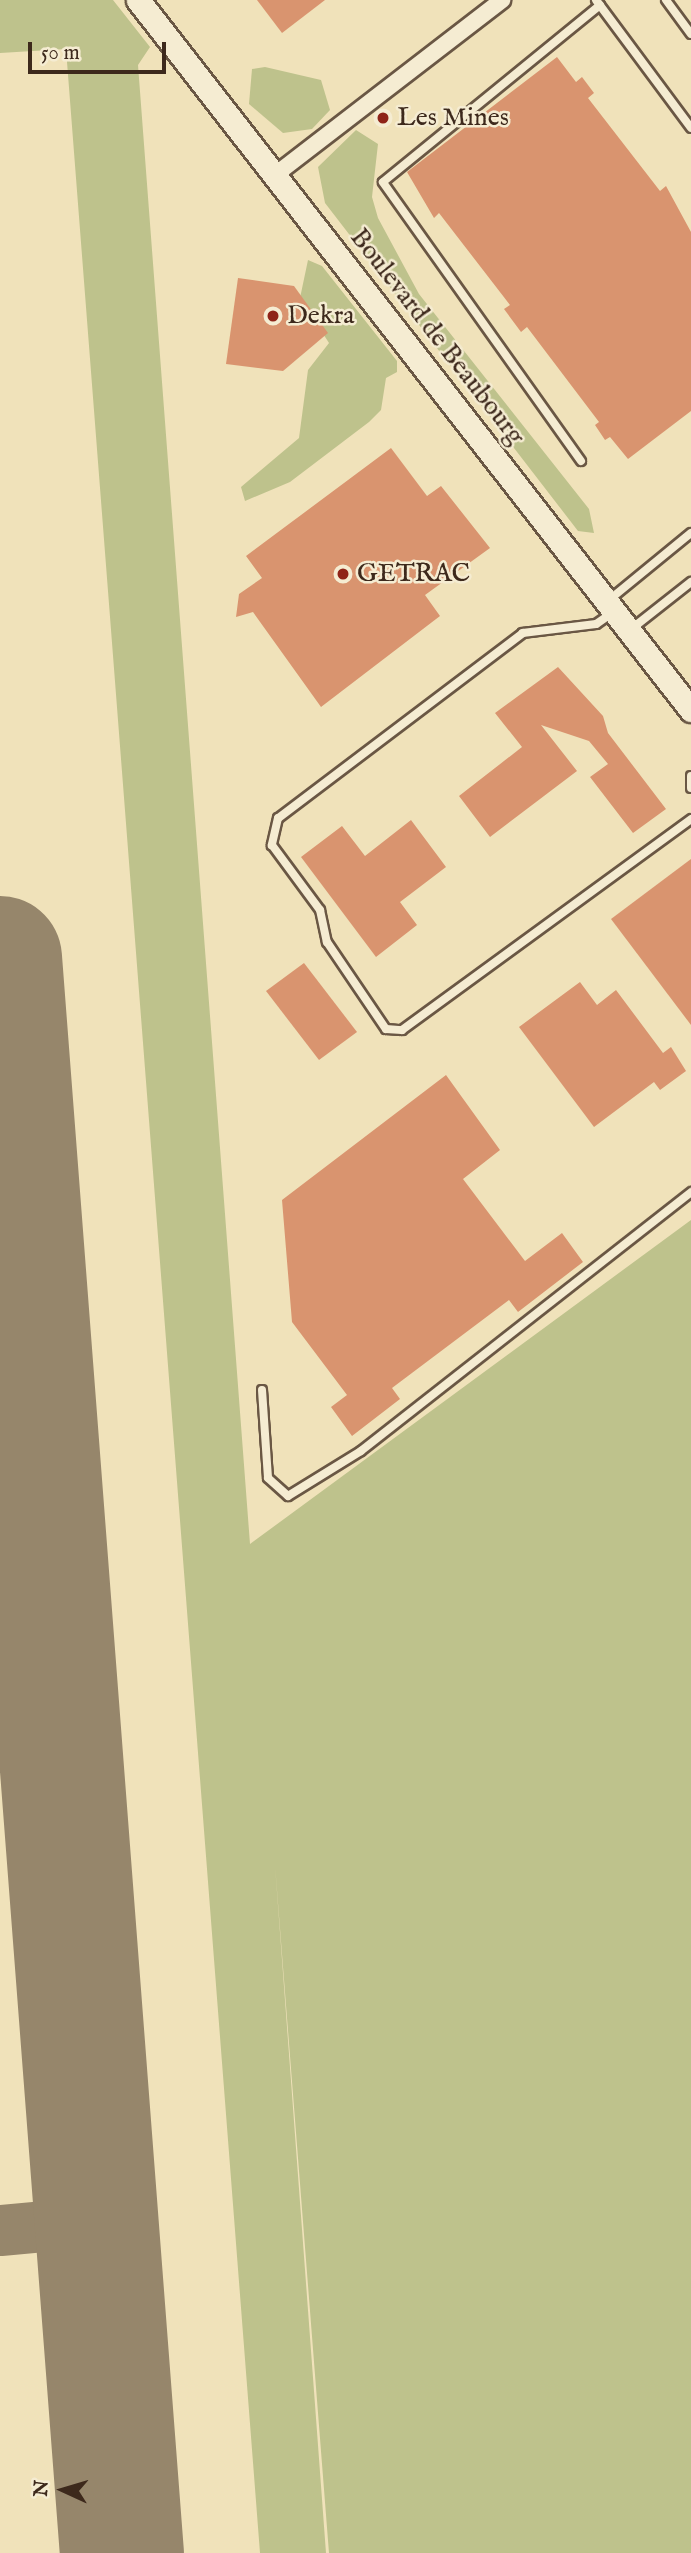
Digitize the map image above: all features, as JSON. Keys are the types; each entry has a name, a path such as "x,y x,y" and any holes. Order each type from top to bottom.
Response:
{"main road":[{"name":"Boulevard de Beaubourg","path":"138,0 275,175 606,612 629,630 691,710"}],"street":[{"path":"275,175 502,0"}],"lane":[{"path":"666,0 691,34"},
{"path":"581,461 383,182 598,3 691,128"},
{"path":"691,533 606,612 523,633 278,818 272,845 320,910 327,942 386,1029 402,1030 691,819"},
{"path":"629,630 691,582"},
{"path":"691,776 691,788"},
{"path":"262,1390 268,1478 288,1496 360,1451 691,1192"}],"green space":[{"path":"0,0 113,0 150,47 138,65 250,1544 691,1220 691,2553 329,2553 275,1865 326,2553 260,2553 66,49 0,53"},
{"path":"265,67 321,80 330,110 312,129 283,133 249,104 252,69"},
{"path":"356,130 378,144 372,197 378,218 419,294 589,509 594,533 578,531 325,203 318,167"},
{"path":"308,260 322,266 397,361 397,372 386,378 381,410 369,422 290,482 245,501 241,487 299,438 308,370 329,343 300,298"}],"building":[{"path":"257,0 325,0 282,33"},
{"path":"557,57 576,82 582,77 594,93 588,98 660,191 666,186 691,232 691,411 628,459 610,437 605,440 595,425 599,422 527,327 521,332 504,309 510,305 439,213 434,218 407,172"},
{"name":"Dekra","path":"238,278 294,286 328,333 283,371 226,364"},
{"name":"GETRAC","path":"391,448 427,496 441,486 490,548 425,595 440,616 321,707 253,612 236,617 239,594 262,578 246,556"},
{"path":"558,667 603,716 608,733 666,809 633,833 590,777 608,764 589,741 541,725 577,771 490,837 459,796 522,747 495,713"},
{"path":"411,820 446,867 400,902 417,925 376,957 301,857 342,826 365,856"},
{"path":"691,859 691,1025 611,919"},
{"path":"304,963 357,1032 319,1060 266,991"},
{"path":"580,982 597,1005 616,990 663,1053 671,1047 686,1071 660,1090 654,1082 594,1127 519,1027"},
{"path":"446,1075 500,1150 463,1179 525,1261 562,1233 583,1262 518,1312 509,1300 392,1388 400,1399 352,1436 331,1407 347,1395 292,1322 282,1200"}],"taxiway":[{"path":"0,1506 42,1502"},
{"path":"0,1747 60,1743"},
{"path":"0,2230 97,2221"}],"runway":[{"path":"0,958 122,2553"}],"place":[{"name":"Les Mines","path":"383,118"},
{"name":"Dekra","path":"273,316"},
{"name":"GETRAC","path":"343,574"}]}
